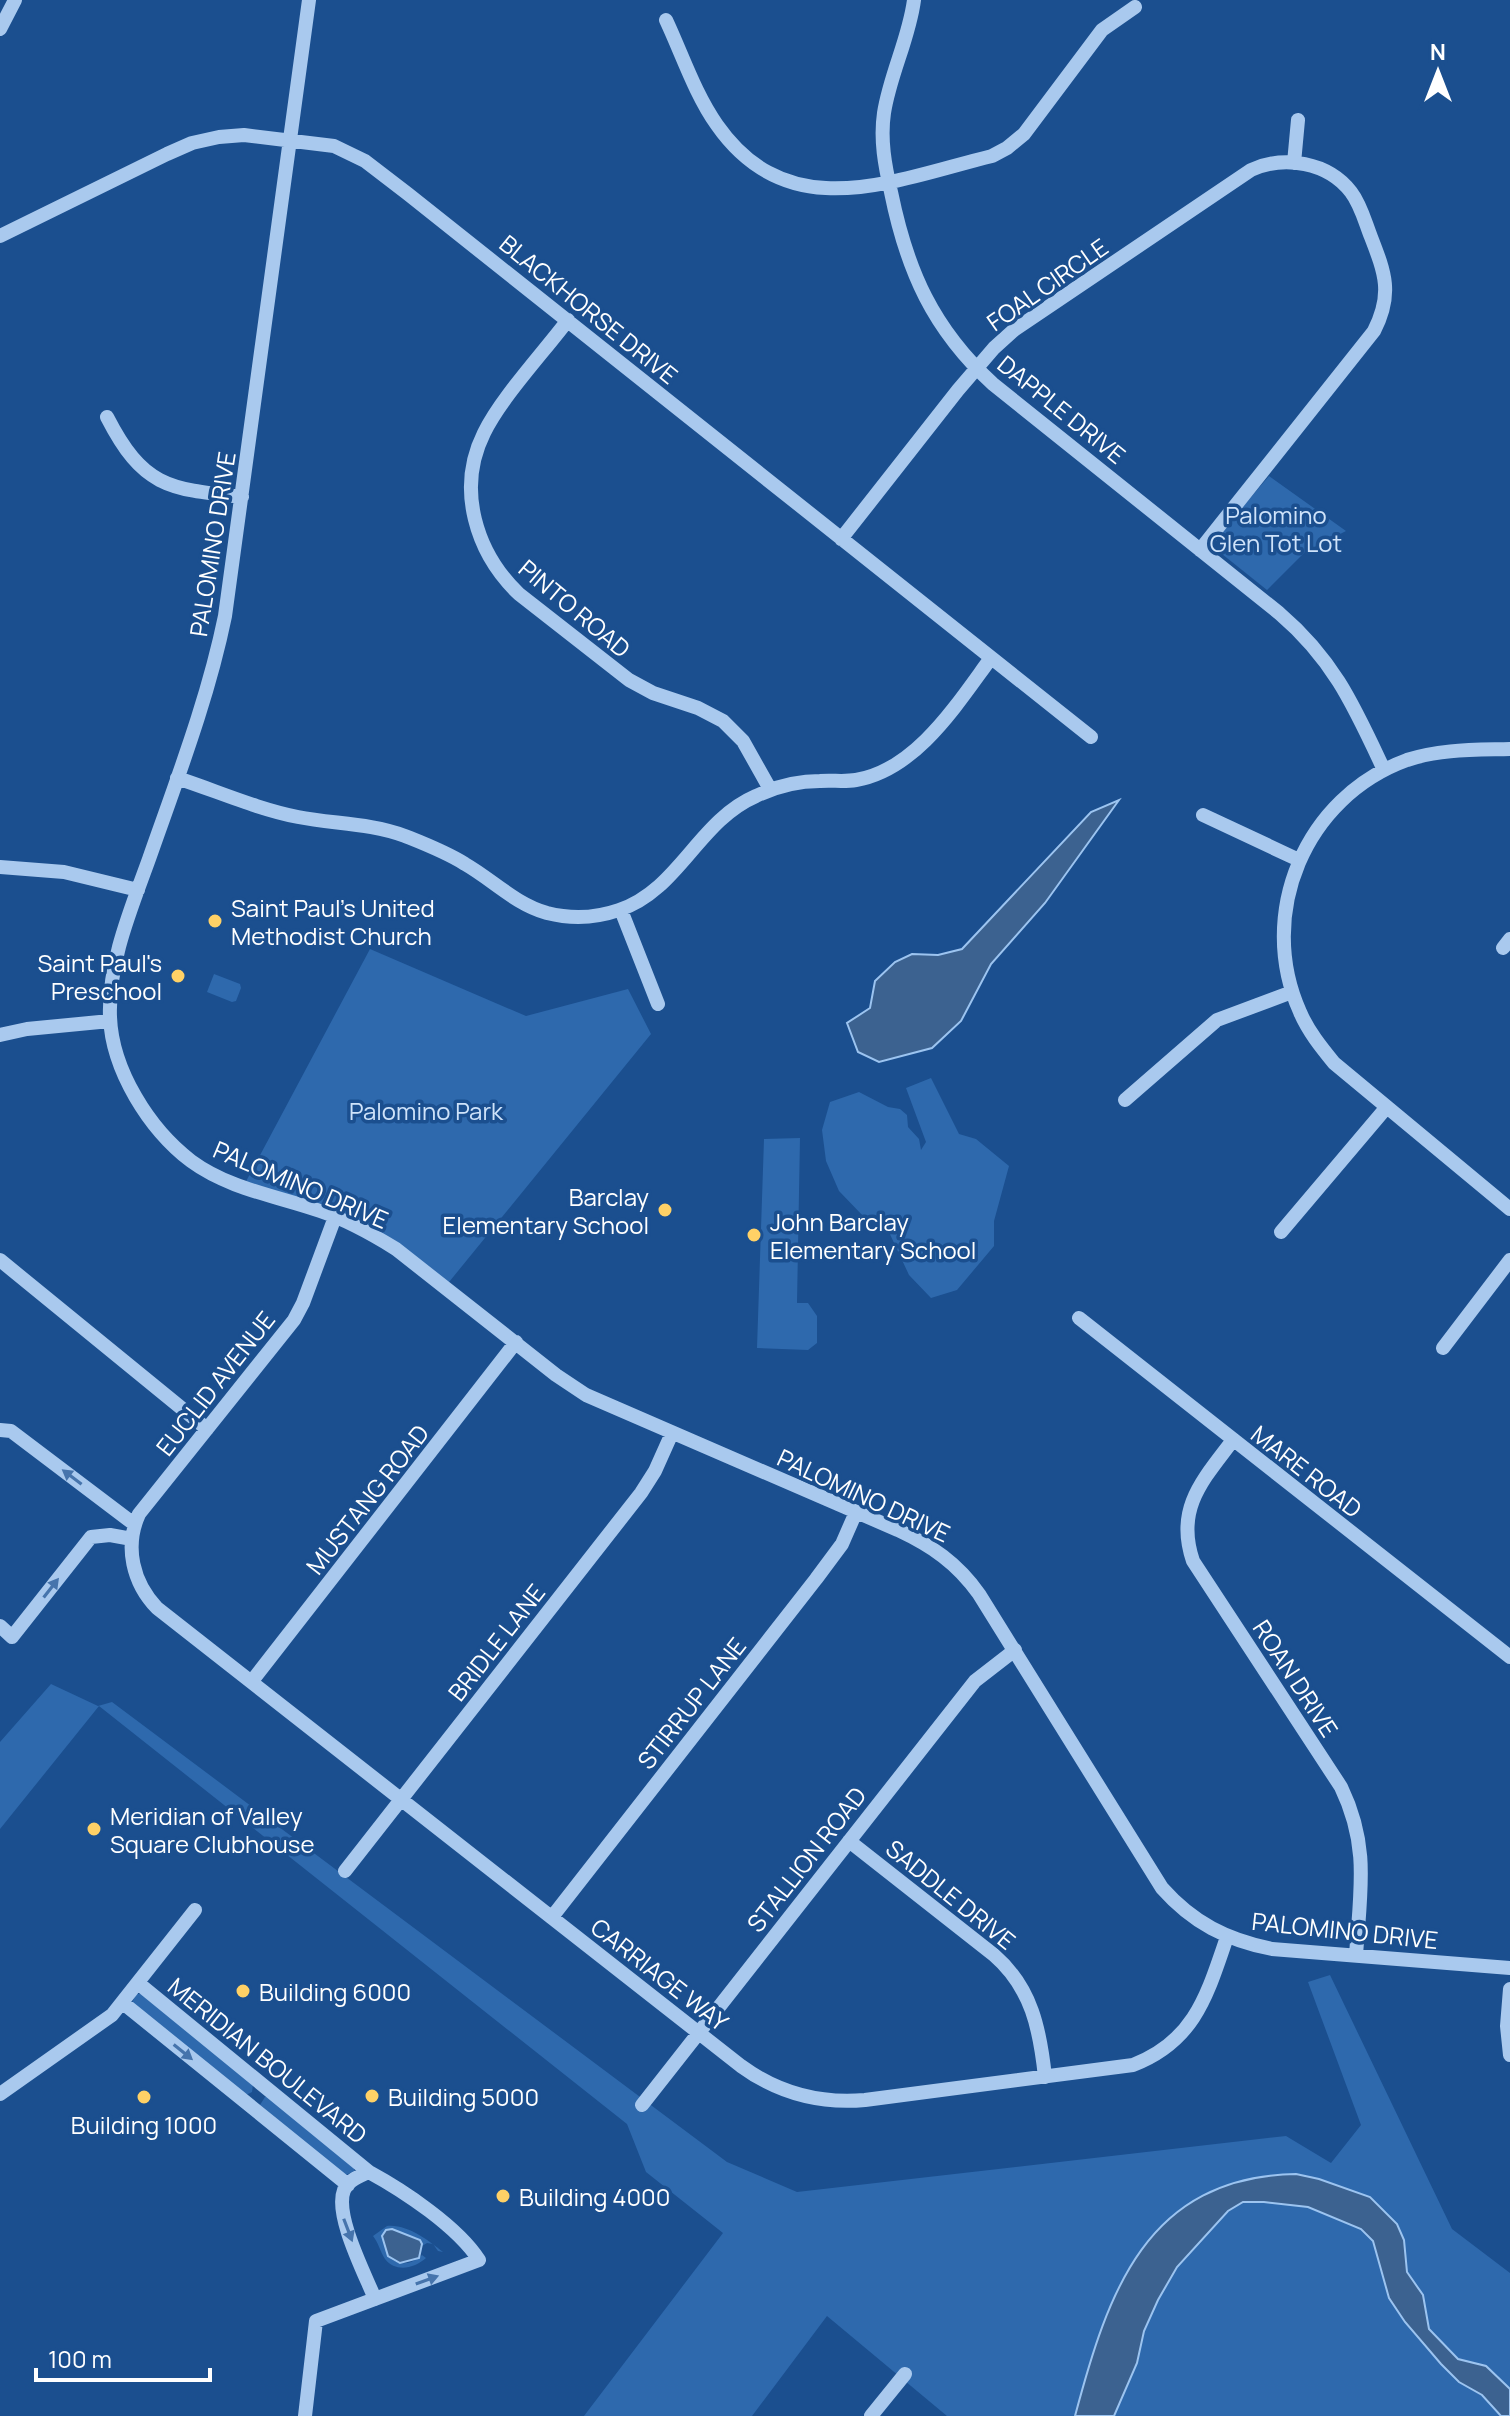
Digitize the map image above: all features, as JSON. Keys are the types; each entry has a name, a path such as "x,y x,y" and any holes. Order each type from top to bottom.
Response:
{"street":[{"path":"0,29 15,0"},
{"name":"PALOMINO DRIVE","path":"309,0 225,616 214,668 116,959 110,1021 129,1083 150,1117 176,1148 201,1167 235,1185 360,1227 396,1249 586,1395 928,1544 951,1561 979,1594 1162,1888 1193,1918 1227,1937 1272,1949 1510,1968"},
{"name":"DAPPLE DRIVE","path":"914,0 884,112 882,138 888,182 902,242 918,285 941,327 976,368 1279,613 1320,653 1351,699 1384,770"},
{"path":"666,20 715,123 742,154 759,167 791,182 820,189 850,190 992,156 1007,148 1024,134 1102,30 1135,7"},
{"path":"1294,163 1298,120"},
{"name":"BLACKHORSE DRIVE","path":"0,236 192,143 244,135 334,146 365,161 1091,737"},
{"name":"FOAL CIRCLE","path":"841,539 976,368 1014,330 1239,177 1266,163 1294,163 1326,171 1352,193 1382,266 1385,302 1374,331 1200,550"},
{"name":"PINTO ROAD","path":"568,320 494,416 478,445 472,469 471,493 473,516 485,551 500,574 519,594 618,673 653,693 711,714 733,730 751,752 770,789"},
{"path":"107,417 135,463 157,480 178,489 242,497"},
{"path":"177,778 279,813 376,828 404,836 447,854 519,902 551,914 586,917 621,910 639,901 666,880 707,832 731,810 770,789 801,782 852,780 882,773 896,766 920,747 991,658"},
{"path":"1510,749 1429,754 1384,770 1339,802 1319,825 1299,860 1287,896 1283,922 1285,961 1292,992 1317,1042 1344,1072 1510,1209"},
{"path":"1203,815 1299,860"},
{"path":"0,867 64,872 138,890"},
{"path":"621,910 658,1004"},
{"path":"1125,1100 1217,1020 1292,992"},
{"path":"0,1035 27,1029 110,1021"},
{"path":"1281,1232 1386,1108"},
{"name":"EUCLID AVENUE","path":"133,1537 139,1514 294,1320 335,1217"},
{"path":"0,1260 207,1429"},
{"path":"1443,1348 1510,1260"},
{"name":"MARE ROAD","path":"1079,1318 1510,1657"},
{"name":"MUSTANG ROAD","path":"252,1681 516,1342"},
{"path":"0,1430 11,1431 133,1537"},
{"name":"BRIDLE LANE","path":"345,1871 641,1493 672,1433"},
{"name":"ROAN DRIVE","path":"1233,1440 1192,1500 1186,1532 1189,1548 1193,1561 1351,1807 1360,1840 1362,1863 1356,1956"},
{"name":"STIRRUP LANE","path":"552,1917 816,1579 842,1544 856,1512"},
{"path":"0,1626 12,1637 91,1537 133,1537"},
{"name":"CARRIAGE WAY","path":"133,1537 135,1574 149,1600 741,2066 794,2094 829,2101 865,2100 1133,2065 1161,2052 1184,2033 1201,2007 1227,1937"},
{"name":"STALLION ROAD","path":"642,2105 975,1681 1015,1650"},
{"name":"SADDLE DRIVE","path":"849,1841 994,1955 1015,1977 1034,2012 1045,2077"},
{"path":"0,2094 105,2022 195,1910"},
{"name":"MERIDIAN BOULEVARD","path":"138,1983 369,2172 395,2186 464,2239 479,2260 316,2321 305,2416"},
{"path":"1510,1989 1507,2026 1510,2055"},
{"name":"MERIDIAN BOULEVARD","path":"123,2003 348,2185 369,2172"},
{"path":"348,2185 342,2198 342,2210 375,2299"},
{"path":"871,2416 905,2374"}],"green space":[{"name":"Palomino Glen Tot Lot","path":"1269,476 1346,531 1305,552 1267,590 1222,554 1219,545 1222,531"},
{"name":"Palomino Park","path":"370,949 526,1016 628,989 651,1034 445,1287 378,1237 243,1187"},
{"path":"214,974 240,984 236,1001 207,992"},
{"path":"931,1078 959,1134 976,1139 1009,1166 994,1221 994,1246 957,1290 931,1298 909,1275 888,1230 865,1218 839,1191 826,1161 822,1130 830,1102 859,1092 907,1115 908,1127 919,1139 921,1150 926,1142 906,1088"},
{"path":"800,1138 797,1303 808,1303 817,1316 817,1343 808,1350 757,1348 764,1139"},
{"path":"51,1684 98,1706 112,1702 727,2162 797,2192 1286,2136 1331,2163 1361,2125 1308,1982 1330,1975 1452,2229 1510,2273 1510,2416 947,2416 827,2316 752,2416 584,2416 723,2233 646,2172 627,2124 99,1706 0,1829 0,1742"},
{"path":"136,1994 141,1994 253,2084 252,2092 246,2095 132,2003"},
{"path":"265,2097 354,2167 354,2171 344,2176 260,2105"},
{"path":"387,2226 410,2230 432,2244 422,2246 417,2238 389,2229 382,2236 391,2259 407,2263 422,2255 426,2258 406,2268 389,2263 373,2236"}],"shaded area":[{"path":"1119,800 1045,903 991,964 961,1021 932,1048 879,1062 858,1052 847,1023 870,1008 875,981 895,962 912,954 938,955 962,949 1091,812"},
{"path":"1296,2174 1370,2197 1397,2224 1404,2240 1407,2272 1423,2295 1429,2329 1458,2359 1486,2366 1510,2389 1510,2416 1501,2416 1482,2395 1459,2382 1405,2322 1389,2298 1373,2241 1361,2229 1308,2207 1243,2202 1228,2211 1177,2267 1144,2331 1137,2363 1114,2416 1075,2416 1102,2326 1120,2286 1142,2250 1169,2219 1203,2196 1245,2180"},
{"path":"392,2229 420,2240 419,2258 400,2263 388,2256 382,2236 386,2230"}],"place":[{"name":"Saint Paul's United Methodist Church","path":"215,921"},
{"name":"Saint Paul's Preschool","path":"178,976"},
{"name":"Barclay Elementary School","path":"665,1210"},
{"name":"John Barclay Elementary School","path":"754,1235"},
{"name":"Meridian of Valley Square Clubhouse","path":"94,1829"},
{"name":"Building 6000","path":"243,1991"},
{"name":"Building 5000","path":"372,2096"},
{"name":"Building 1000","path":"144,2097"},
{"name":"Building 4000","path":"503,2196"}]}
